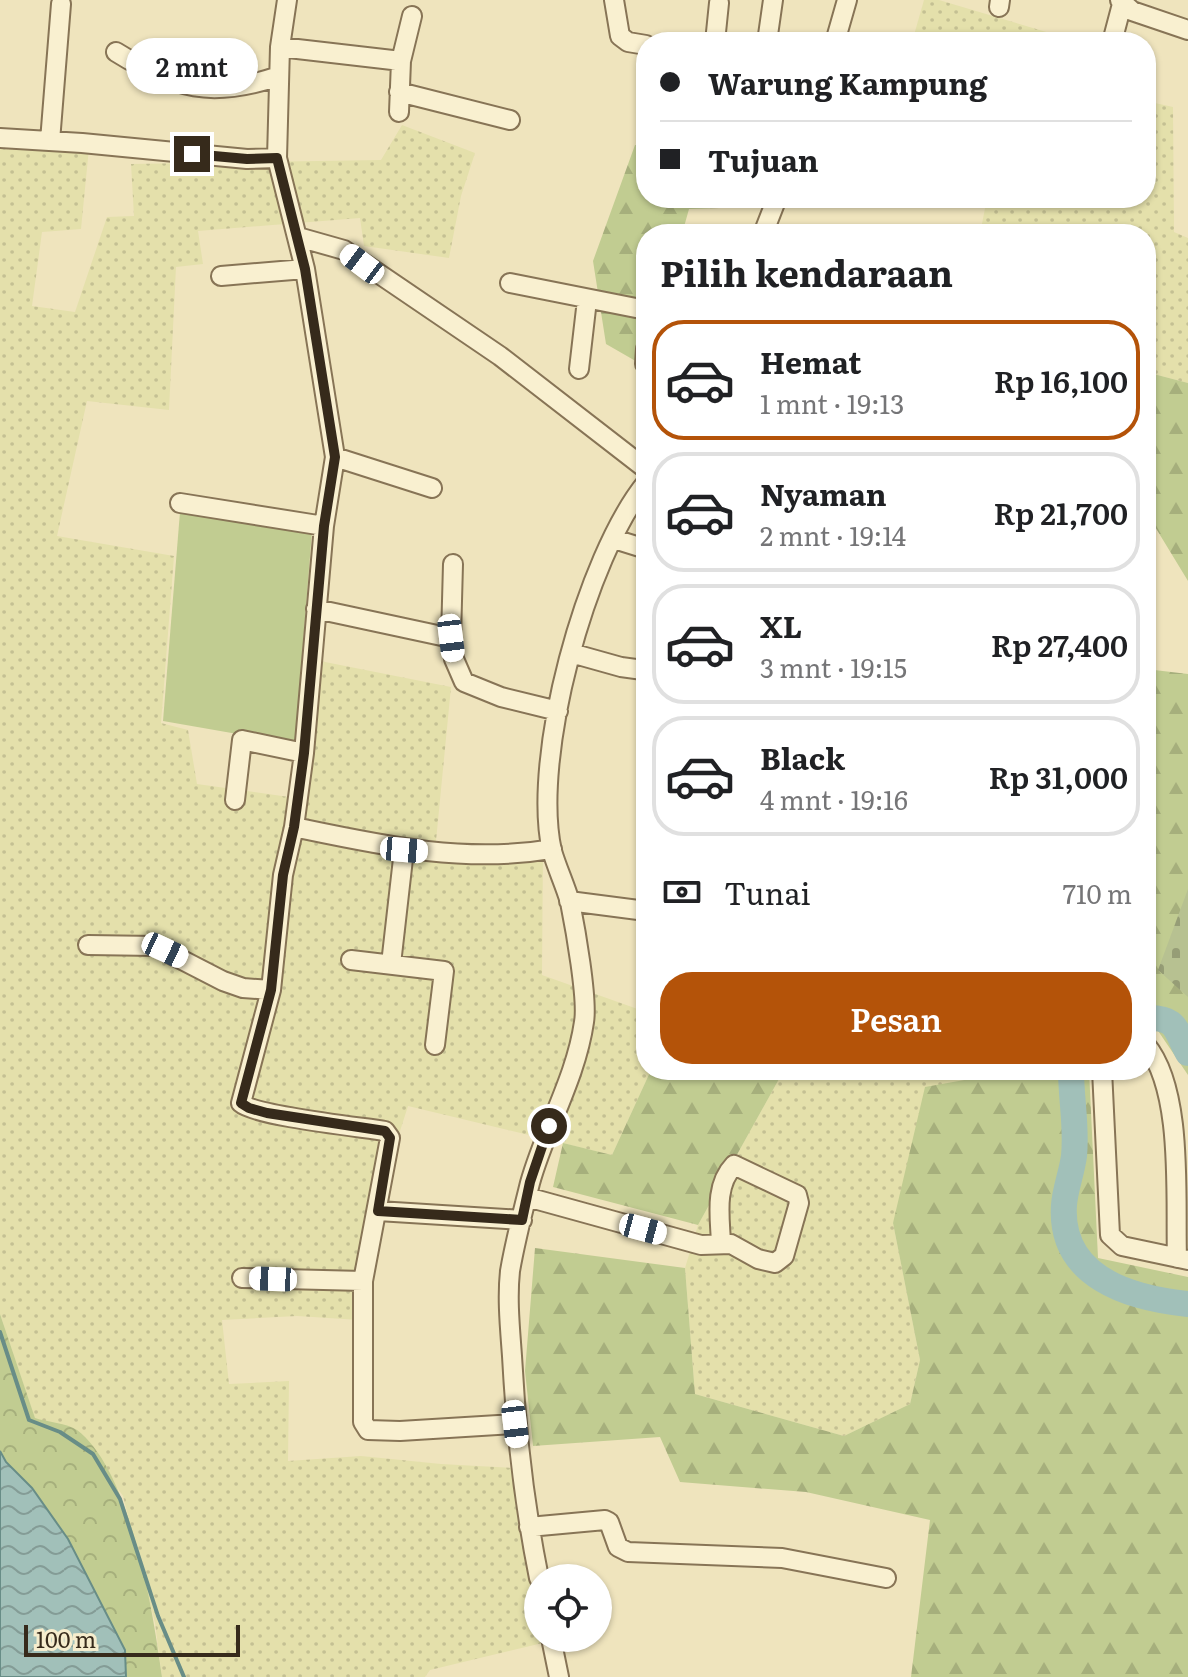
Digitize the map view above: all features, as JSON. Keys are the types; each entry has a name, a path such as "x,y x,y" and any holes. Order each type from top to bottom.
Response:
{"street":[{"path":"287,0 280,47 277,158 305,269 335,457 324,526 304,753 294,827 283,875 271,990 241,1103 267,1113 385,1131 390,1138 363,1281 363,1422 368,1430 515,1424"},
{"path":"614,0 620,36 636,43"},
{"path":"768,32 773,0"},
{"path":"838,32 847,0"},
{"path":"1114,32 1121,2 1132,11 1188,30"},
{"path":"716,32 719,3"},
{"path":"50,141 61,4"},
{"path":"399,112 401,61 412,16"},
{"path":"280,47 401,61"},
{"path":"116,52 151,74 212,90 248,86 279,76"},
{"path":"399,92 510,120"},
{"path":"0,138 247,159 277,158"},
{"path":"298,237 344,250 500,356 636,461"},
{"path":"221,276 305,269"},
{"path":"510,283 636,308"},
{"path":"579,369 587,300"},
{"path":"335,457 432,488"},
{"path":"536,1564 515,1424 509,1294 511,1270 527,1197 549,1126 570,1077 584,1023 584,999 569,901 552,849 547,777 571,653 590,588 636,496"},
{"path":"180,503 324,526"},
{"path":"614,539 636,546"},
{"path":"453,564 451,638 454,659 464,682 501,697 558,711"},
{"path":"316,609 451,638"},
{"path":"571,653 636,669"},
{"path":"235,800 242,740 304,753"},
{"path":"294,827 404,850 487,854 552,849"},
{"path":"391,964 404,850"},
{"path":"569,901 636,910"},
{"path":"88,945 155,946 223,981 243,988 271,990"},
{"path":"351,960 444,971 435,1045"},
{"path":"1102,1080 1110,1235 1122,1246 1182,1259 1180,1118 1156,1063"},
{"path":"527,1197 701,1245 731,1244 770,1263 784,1256 799,1203 797,1195 734,1165 726,1174 719,1200 721,1243"},
{"path":"378,1211 522,1220"},
{"path":"242,1278 363,1281"},
{"path":"529,1527 605,1520 609,1522 618,1547 628,1552 783,1549 886,1578"},
{"path":"554,1652 559,1677"}],"shaded area":[{"path":"924,0 939,0 1046,32 915,32"},
{"path":"1156,103 1173,107 1174,232 1188,238 1188,383 1156,375 1156,224 982,224 985,208 1156,208"},
{"path":"402,125 475,153 461,196 449,258 364,246 360,218 198,231 203,264 176,267 169,410 87,401 57,536 174,556 161,723 188,730 197,784 303,799 315,660 451,687 436,841 543,849 542,975 636,1008 636,1080 646,1080 612,1155 408,1106 361,1253 359,1320 297,1316 222,1320 229,1384 289,1381 288,1461 361,1456 513,1468 534,1564 524,1564 524,1647 430,1670 425,1677 162,1677 155,1623 123,1496 75,1429 35,1419 0,1314 0,143 89,148 81,229 42,232 32,306 75,312 107,217 134,216 131,164 381,160"},
{"path":"778,1080 970,1080 893,1223 920,1360 910,1404 844,1436 695,1394 685,1268 698,1225"}],"green space":[{"path":"635,145 636,208 721,208 689,209 685,224 636,224 636,361 606,344 593,261"},
{"path":"1156,375 1188,383 1188,581 1156,528"},
{"path":"180,512 312,531 295,744 163,721"},
{"path":"1156,670 1188,674 1188,1075 1156,1028"},
{"path":"1188,889 1188,997 1158,970"},
{"path":"646,1080 778,1080 698,1225 553,1187 563,1143 612,1155"},
{"path":"964,1080 1089,1080 1098,1258 1188,1277 1188,1677 911,1677 930,1520 806,1492 680,1482 660,1437 533,1446 525,1371 535,1248 685,1268 695,1394 844,1436 910,1404 920,1360 893,1223 925,1087"},
{"path":"0,1314 35,1418 77,1430 96,1450 112,1477 136,1544 153,1616 162,1677 0,1677"}],"water":[{"path":"0,1451 6,1462 32,1488 68,1539 125,1650 126,1677 0,1677"}],"waterway":[{"path":"1156,1018 1174,1026 1188,1053"},
{"path":"1072,1080 1075,1145 1064,1205 1065,1230 1073,1250 1085,1266 1122,1289 1188,1304"},
{"path":"0,1332 29,1420 60,1432 93,1454 120,1499 158,1616 184,1677"}],"route":[{"path":"192,154 247,159 277,158 305,269 335,457 324,526 304,725 304,753 294,827 283,875 271,990 241,1103 244,1107 267,1113 385,1131 390,1138 378,1211 522,1220 530,1182 549,1126"}]}
